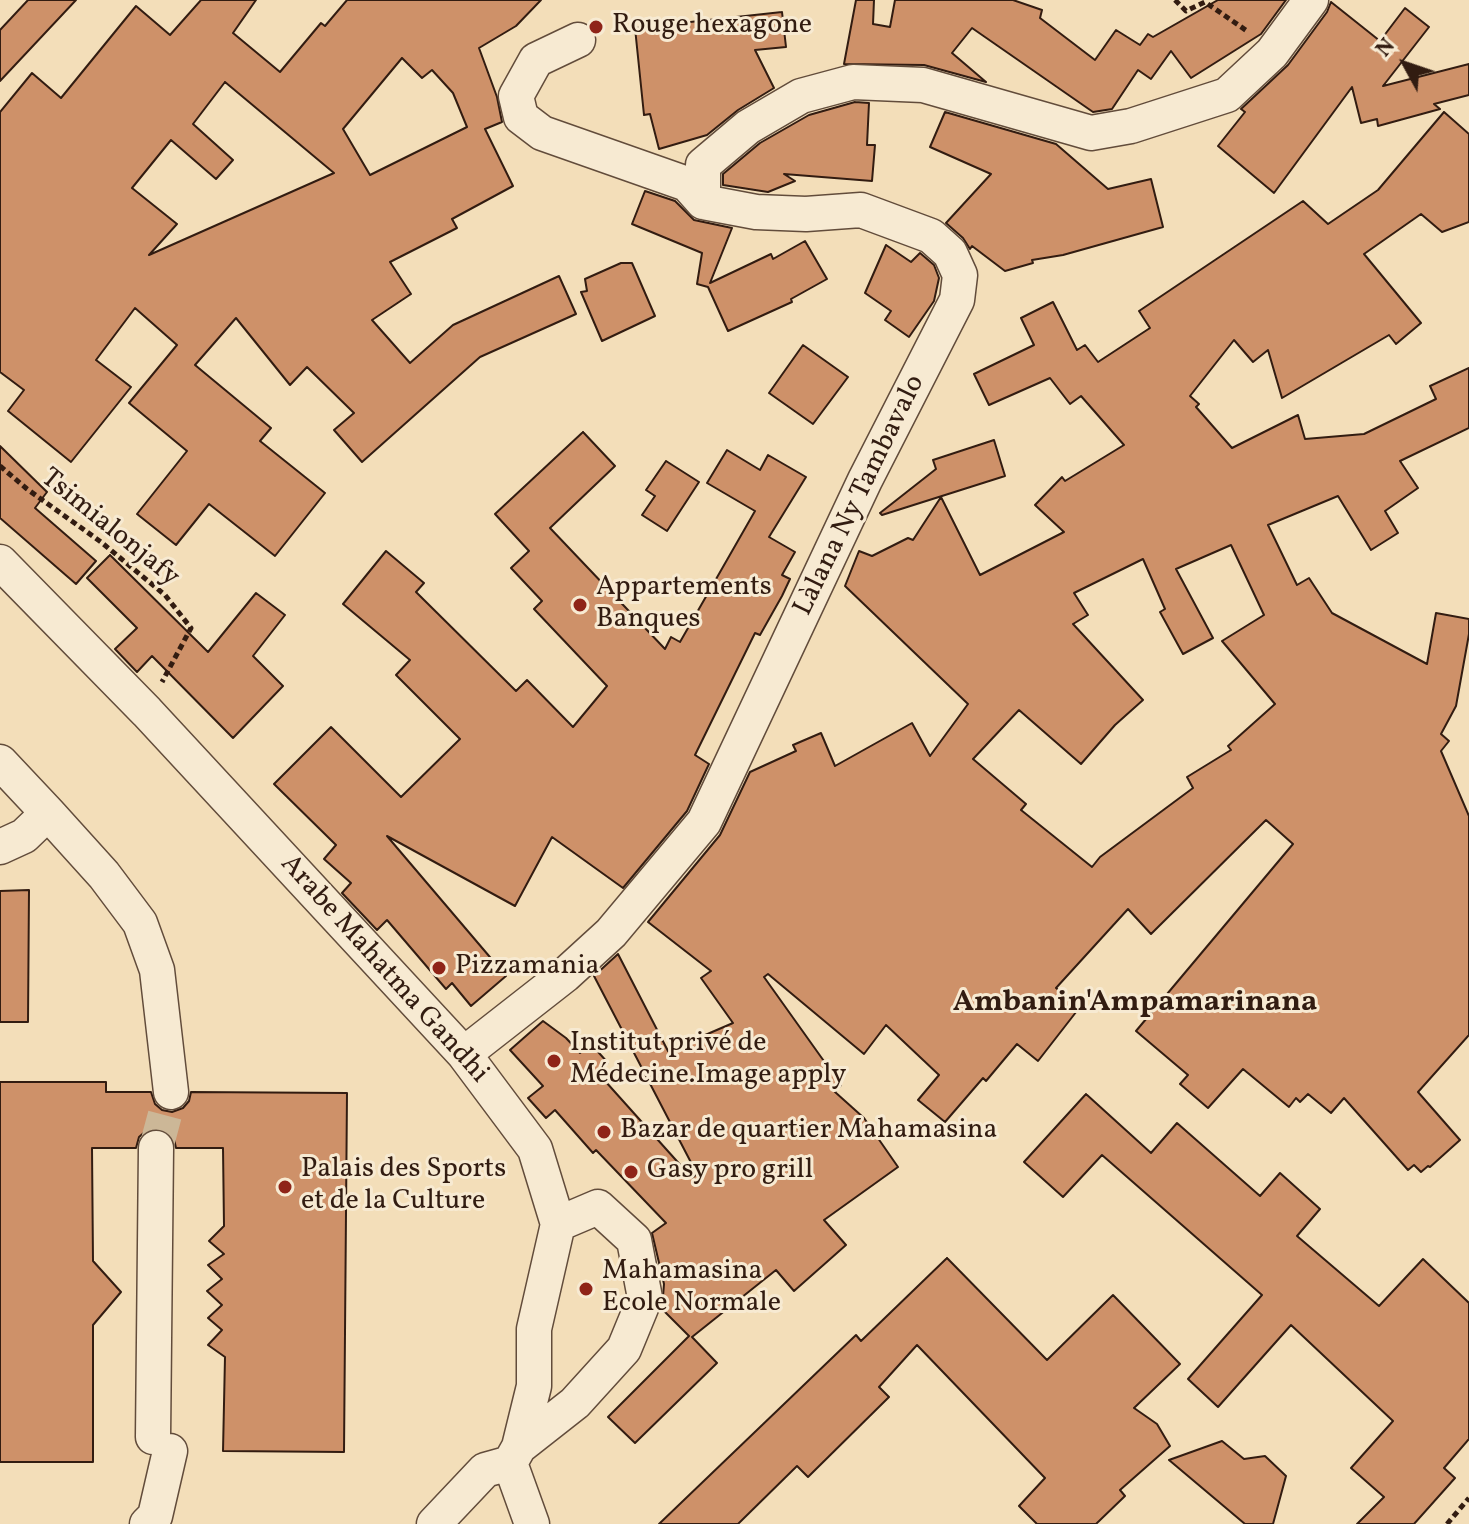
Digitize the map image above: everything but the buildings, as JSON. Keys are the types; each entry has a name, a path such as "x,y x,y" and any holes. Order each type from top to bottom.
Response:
{"street":[{"path":"703,202 703,165 748,127 801,96 853,82 923,85 1091,133 1131,126 1227,95 1274,50 1311,0"},
{"path":"578,40 536,60 516,96 521,117 542,133 687,184 703,202"},
{"name":"Làlana Ny Tambavalo","path":"464,1054 565,975 611,933 704,822 865,480 957,300 960,275 950,253 931,236 861,210 806,214 756,212 703,202"},
{"name":"Arabe Mahatma Gandhi","path":"0,562 147,712 464,1054 535,1149 558,1224 534,1329 534,1386 514,1455"},
{"path":"0,762 104,875 140,923 157,970 171,1092"},
{"path":"0,847 24,836 48,813"},
{"path":"147,1524 155,1516 162,1444 156,1148"},
{"path":"434,1524 485,1470 514,1455 575,1403 624,1349 645,1298 634,1240 598,1207 558,1224"},
{"path":"514,1455 532,1524"}],"path":[{"path":"1175,0 1186,11 1205,2 1274,50"},
{"name":"Tsimialonjafy","path":"0,466 165,595 191,628 147,712"},
{"path":"1447,1524 1469,1498"}],"tunnel":[{"path":"156,1148 171,1092"}],"place":[{"name":"Rouge hexagone","path":"596,27"},
{"name":"Appartements Banques","path":"580,605"},
{"name":"Pizzamania","path":"439,968"},
{"name":"Institut privé de Médecine.Image apply","path":"554,1061"},
{"name":"Bazar de quartier Mahamasina","path":"604,1132"},
{"name":"Gasy pro grill","path":"631,1172"},
{"name":"Palais des Sports et de la Culture","path":"285,1187"},
{"name":"Mahamasina Ecole Normale","path":"586,1289"}],"district":[{"name":"Ambanin'Ampamarinana","path":"1135,1004"}]}
